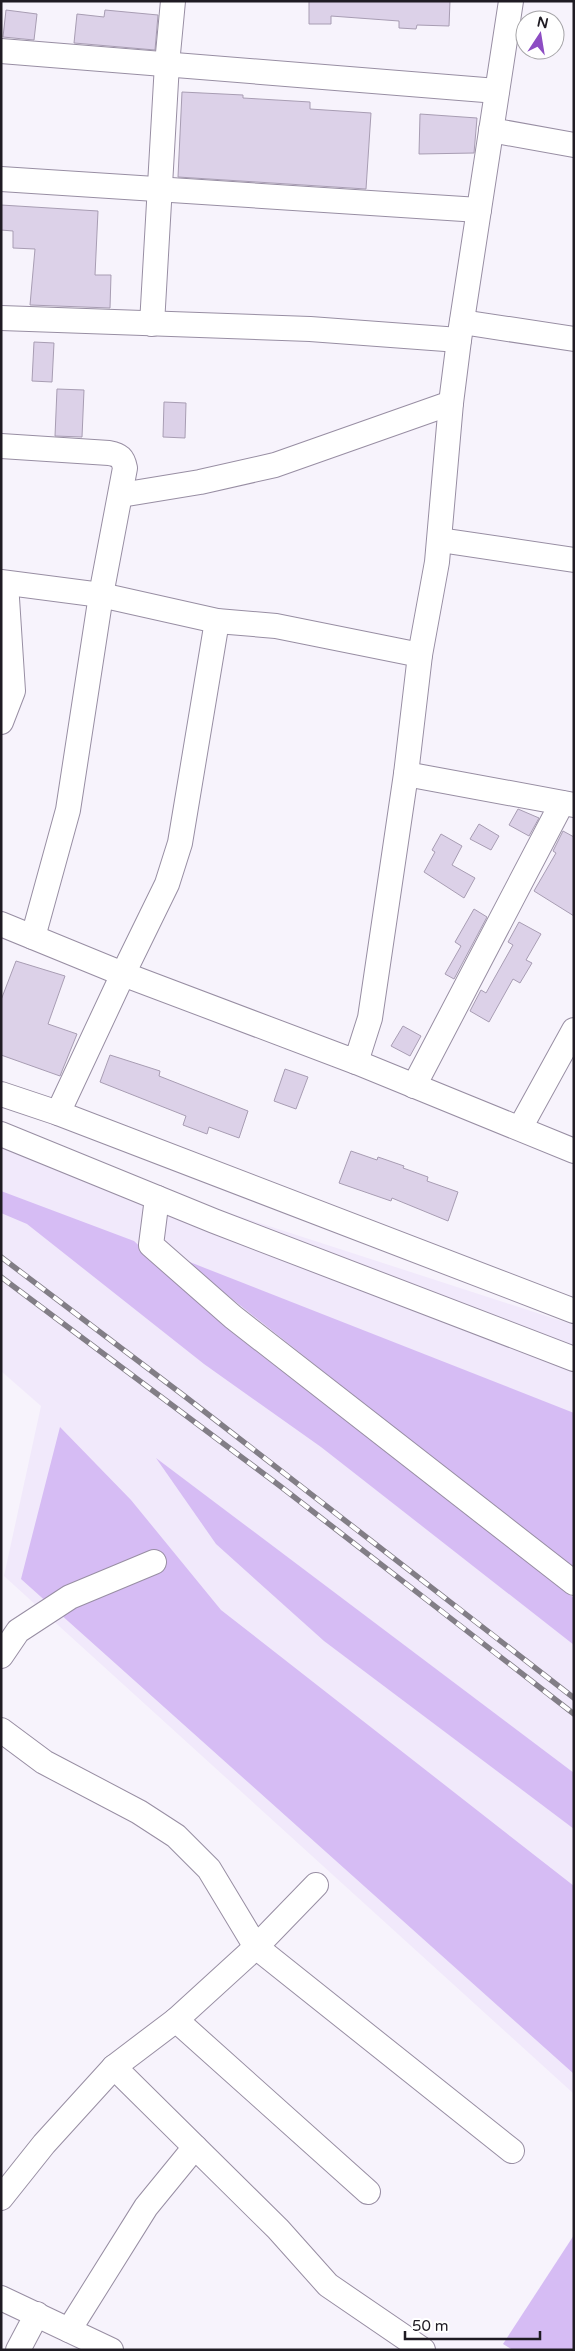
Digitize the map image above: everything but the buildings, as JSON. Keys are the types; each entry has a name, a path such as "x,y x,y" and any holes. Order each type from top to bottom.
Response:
{"street":[{"path":"152,324 167,64 173,1"},
{"path":"356,1062 370,1018 406,774 420,654 438,562 451,403 460,331 511,1"},
{"path":"1,50 497,91"},
{"path":"491,130 574,145"},
{"path":"1,178 479,210"},
{"path":"1,318 310,330 460,331 574,340"},
{"path":"121,495 200,482 274,464 451,403"},
{"path":"1,446 118,455 124,460 125,468 101,595 68,810 33,938"},
{"path":"440,540 574,560"},
{"path":"1,722 13,691 4,583 101,595 217,621 276,626 420,654"},
{"path":"58,1113 167,884 180,843 217,621"},
{"path":"406,774 568,804 414,1086"},
{"path":"1,924 123,974 356,1062 574,1151"},
{"path":"520,1128 574,1030"},
{"path":"1,1094 58,1113 574,1311"},
{"path":"1,1134 157,1198 574,1359"},
{"path":"157,1198 151,1245 233,1317 574,1583"},
{"path":"1,1656 18,1631 70,1597 154,1562"},
{"path":"1,1730 44,1762 139,1812 176,1836 209,1869 256,1946 512,2151"},
{"path":"1,2198 44,2144 114,2067 176,2020 256,1946 316,1885"},
{"path":"176,2020 368,2192"},
{"path":"114,2067 278,2229 328,2285 423,2350"},
{"path":"69,2330 146,2207 195,2147"},
{"path":"1,2298 111,2350"},
{"path":"18,2350 37,2314"}],"shaded area":[{"path":"1,1139 574,1325 574,2094 4,1576 41,1406 1,1371"},
{"path":"1,1191 134,1241 234,1334 574,1598 574,1645 321,1447 204,1364 27,1224 1,1213"},
{"path":"182,1259 574,1413 574,1570 546,1549"},
{"path":"60,1427 131,1500 221,1610 574,1886 574,2074 21,1579"},
{"path":"156,1458 574,1773 574,1829 324,1641 216,1544"},
{"path":"574,2235 574,2350 513,2350 503,2344"}],"railway":[{"path":"1,1257 187,1398 574,1698"},
{"path":"1,1277 280,1486 574,1714"}]}
